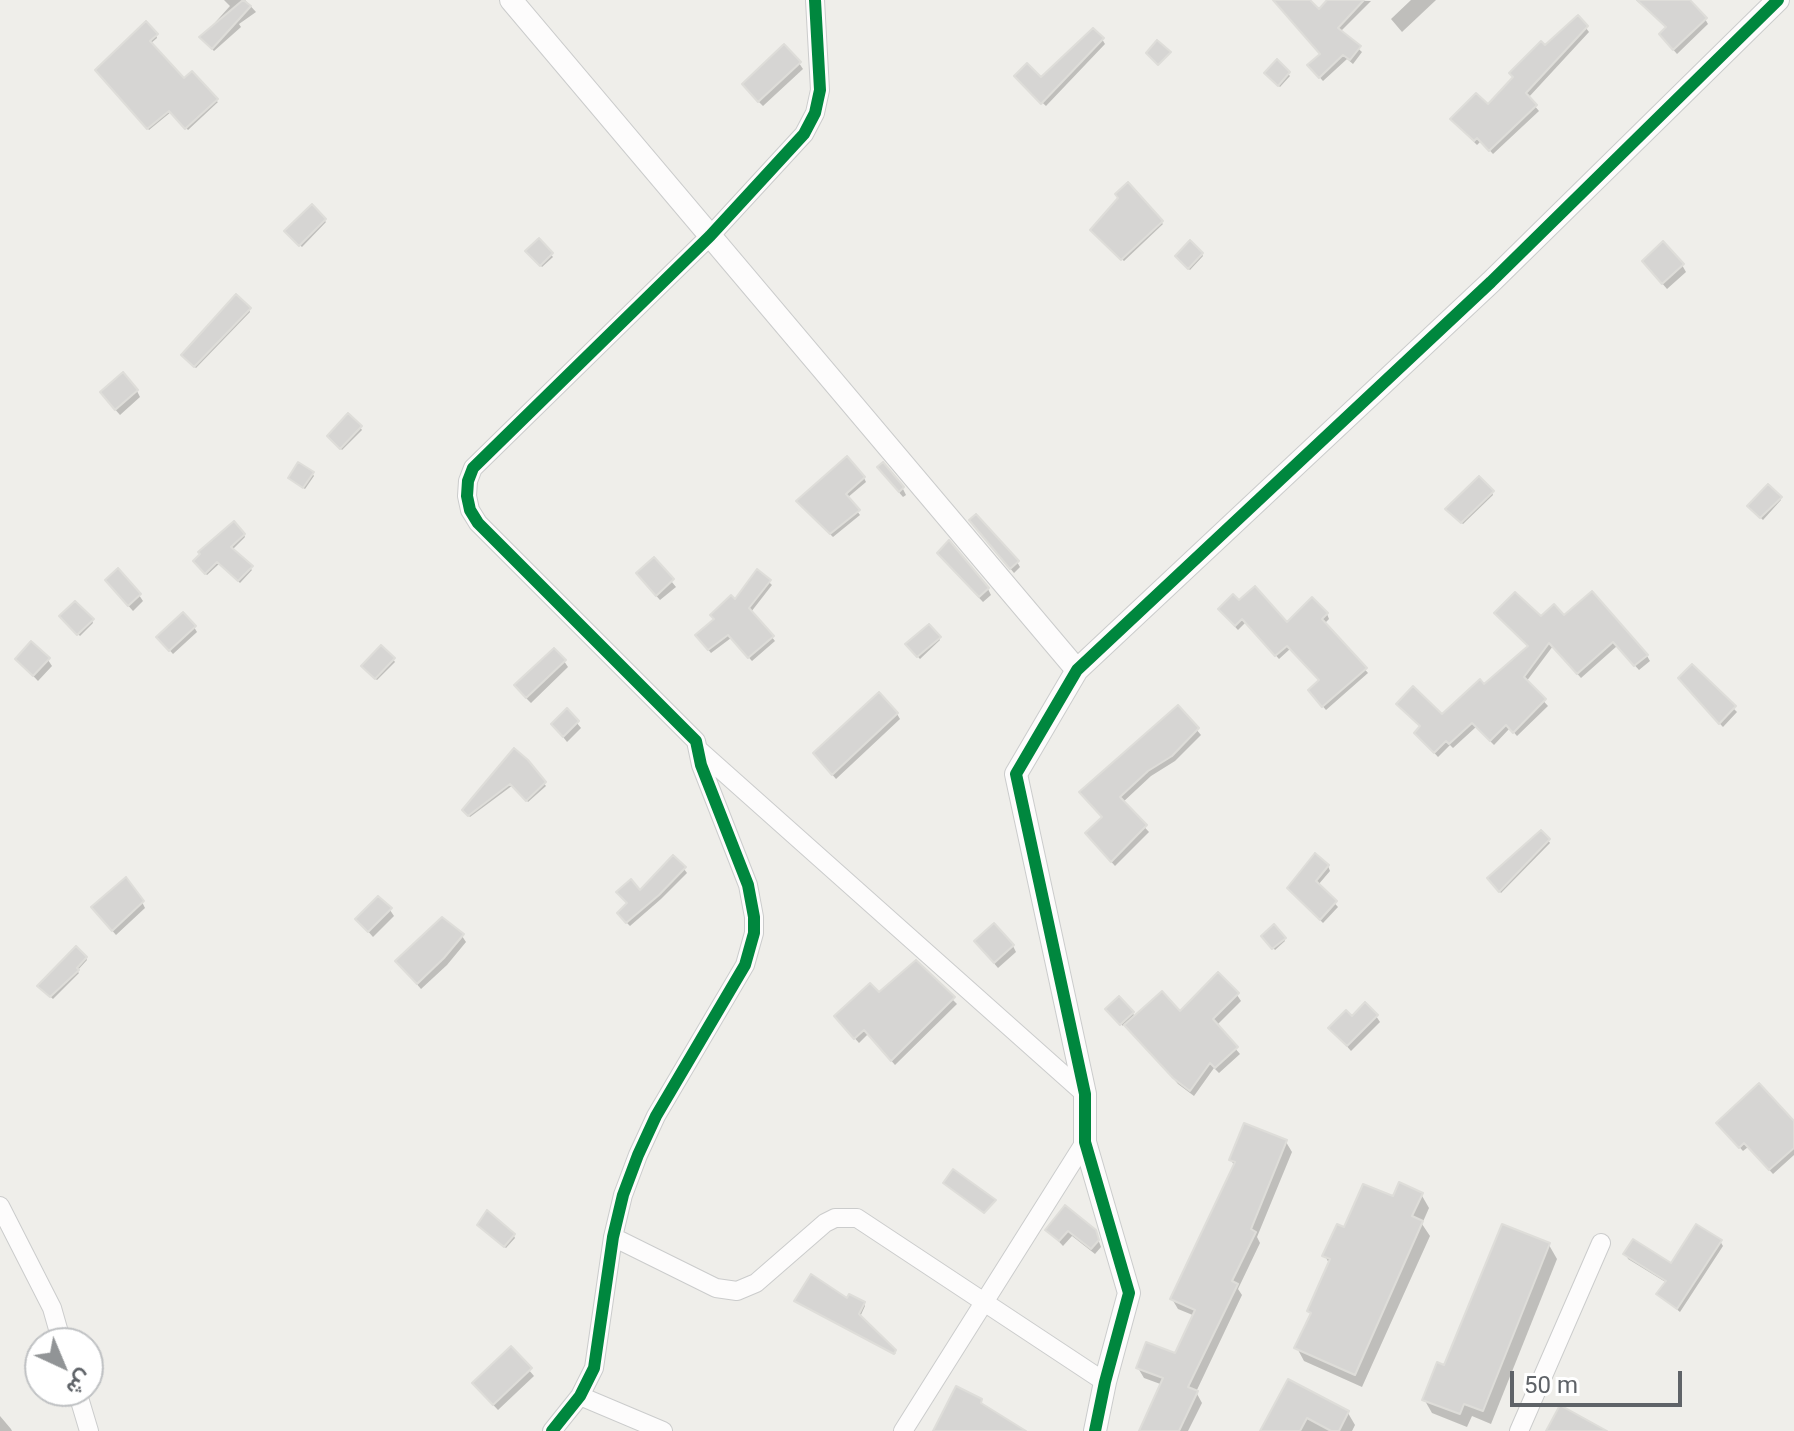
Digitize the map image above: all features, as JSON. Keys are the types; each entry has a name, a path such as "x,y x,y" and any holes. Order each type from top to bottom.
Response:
{"street":[{"path":"511,0 1077,670"},
{"path":"815,0 820,90 815,113 804,134 710,236 473,468 468,481 470,510 478,523 688,733 700,751 1085,1094"},
{"path":"1095,1431 1129,1293 1085,1142 1085,1094 1016,774 1077,670 1491,282 1778,0"},
{"path":"552,1431 580,1396 594,1368 613,1237 623,1195 650,1129 745,965 754,933 748,885 701,765 700,751"},
{"path":"903,1431 1085,1142"},
{"path":"0,1206 52,1308 57,1327"},
{"path":"613,1237 716,1288 737,1291 756,1283 825,1223 835,1218 857,1218 1105,1382"},
{"path":"1519,1431 1601,1243"},
{"path":"580,1396 663,1431"},
{"path":"82,1407 89,1431"}],"building":[{"path":"243,0 251,6 212,49 199,37"},
{"path":"1273,0 1310,0 1319,9 1327,0 1364,0 1338,28 1361,46 1350,60 1343,55 1319,78 1307,65 1320,54"},
{"path":"1637,0 1690,0 1707,18 1673,50 1659,34 1666,27"},
{"path":"1578,15 1588,26 1526,93 1537,105 1489,151 1477,138 1474,141 1450,119 1476,93 1488,104 1513,77 1509,73 1541,41 1545,45"},
{"path":"146,21 158,34 150,41 184,78 192,71 218,99 185,129 169,111 147,129 95,70"},
{"path":"1093,28 1104,38 1041,104 1014,76 1027,63 1041,77"},
{"path":"1157,40 1171,52 1158,65 1146,53"},
{"path":"784,44 801,62 758,102 742,84"},
{"path":"1277,59 1290,72 1278,86 1264,73"},
{"path":"1128,182 1163,221 1121,260 1090,230 1118,198 1115,194"},
{"path":"312,204 326,219 299,246 284,231"},
{"path":"539,238 553,253 540,266 525,251"},
{"path":"1190,240 1203,253 1188,269 1175,256"},
{"path":"1663,241 1684,264 1662,284 1642,261"},
{"path":"236,294 251,308 194,367 181,355"},
{"path":"123,372 138,390 115,410 100,392"},
{"path":"348,413 362,426 340,449 327,436"},
{"path":"847,456 865,477 846,494 860,510 830,534 796,501"},
{"path":"298,462 314,472 303,488 288,478"},
{"path":"883,462 904,487 899,492 877,467"},
{"path":"1479,476 1494,491 1461,523 1445,509"},
{"path":"1768,484 1782,497 1760,518 1747,506"},
{"path":"976,514 1019,561 1010,569 969,520"},
{"path":"234,521 245,534 231,547 253,566 238,581 217,562 205,574 193,561 200,554 198,552"},
{"path":"949,540 989,588 979,597 937,553"},
{"path":"654,557 674,579 656,596 636,573"},
{"path":"118,568 141,594 128,606 105,580"},
{"path":"757,569 771,580 749,608 774,636 748,658 728,635 708,650 695,635 714,619 710,615 731,595 735,599"},
{"path":"1255,586 1287,622 1312,597 1328,613 1322,619 1367,668 1322,707 1308,690 1319,680 1287,646 1275,656 1242,619 1235,626 1218,609 1233,594 1239,600"},
{"path":"1592,591 1648,655 1634,666 1613,642 1577,674 1549,643 1524,677 1546,699 1513,733 1506,725 1490,741 1472,723 1434,753 1414,733 1420,726 1396,704 1413,686 1442,714 1480,679 1484,684 1528,646 1494,613 1515,592 1541,616 1554,604 1564,615"},
{"path":"75,601 94,619 77,635 59,616"},
{"path":"183,612 196,626 169,651 156,637"},
{"path":"929,624 941,637 917,657 905,644"},
{"path":"31,641 50,658 33,676 15,659"},
{"path":"381,645 395,658 375,679 361,666"},
{"path":"554,648 566,660 526,698 514,685"},
{"path":"1692,664 1736,706 1719,724 1678,678"},
{"path":"879,692 898,713 832,775 813,753"},
{"path":"1178,705 1199,728 1172,756 1148,771 1120,797 1147,825 1111,862 1085,833 1102,817 1079,792"},
{"path":"567,708 579,721 563,737 551,724"},
{"path":"514,748 546,782 526,801 510,784 468,816 462,810"},
{"path":"1541,830 1550,839 1499,892 1487,878"},
{"path":"1315,853 1329,865 1316,881 1337,901 1320,920 1287,888"},
{"path":"673,855 686,867 626,923 617,913 627,903 616,892 631,879 640,890"},
{"path":"126,877 144,901 112,931 91,907"},
{"path":"378,896 392,908 368,932 355,919"},
{"path":"442,917 464,934 417,984 395,961"},
{"path":"994,923 1014,945 994,963 974,941"},
{"path":"1274,924 1286,938 1272,949 1261,936"},
{"path":"76,946 87,957 77,968 79,970 50,997 37,986"},
{"path":"916,960 955,997 891,1061 864,1030 854,1039 834,1016 870,983 879,992"},
{"path":"1218,972 1239,993 1213,1019 1238,1047 1215,1068 1210,1063 1190,1091 1173,1078 1124,1025 1162,991 1180,1011"},
{"path":"1119,996 1134,1012 1120,1025 1105,1009"},
{"path":"1365,1002 1378,1015 1347,1046 1328,1028 1346,1010 1352,1016"},
{"path":"1759,1083 1794,1121 1794,1148 1769,1170 1744,1143 1739,1148 1716,1123"},
{"path":"1244,1123 1287,1140 1251,1229 1256,1232 1232,1281 1238,1284 1188,1387 1198,1391 1179,1431 1139,1431 1163,1378 1136,1368 1146,1342 1175,1353 1195,1310 1170,1299 1235,1162 1229,1160"},
{"path":"953,1169 996,1200 984,1213 943,1183"},
{"path":"1399,1182 1423,1193 1412,1216 1423,1221 1355,1375 1294,1348 1311,1313 1307,1311 1330,1259 1322,1256 1337,1224 1344,1227 1363,1184 1393,1196"},
{"path":"1065,1205 1096,1230 1099,1240 1091,1249 1068,1231 1059,1241 1045,1230"},
{"path":"487,1210 515,1234 504,1247 477,1225"},
{"path":"1502,1224 1550,1243 1483,1411 1464,1404 1460,1414 1422,1400 1437,1362 1444,1365"},
{"path":"1696,1224 1722,1240 1677,1309 1656,1294 1666,1281 1623,1254 1633,1239 1671,1263"},
{"path":"811,1274 847,1298 849,1294 865,1302 859,1314 896,1350 894,1354 794,1301"},
{"path":"511,1346 532,1368 493,1405 472,1383"},
{"path":"1288,1379 1349,1411 1339,1431 1331,1431 1307,1418 1300,1431 1260,1431"},
{"path":"956,1386 982,1399 981,1403 1026,1431 933,1431"},
{"path":"1560,1405 1607,1431 1546,1431"}],"cycle path":[{"path":"552,1431 580,1396 594,1368 613,1237 623,1195 638,1155 656,1116 745,965 754,933 754,917 748,885 701,765 696,741 478,523 470,510 468,481 473,468 710,236 804,134 815,113 820,90 815,0"},
{"path":"1095,1431 1129,1293 1085,1142 1085,1094 1016,774 1077,670 1491,282 1778,0"}]}
